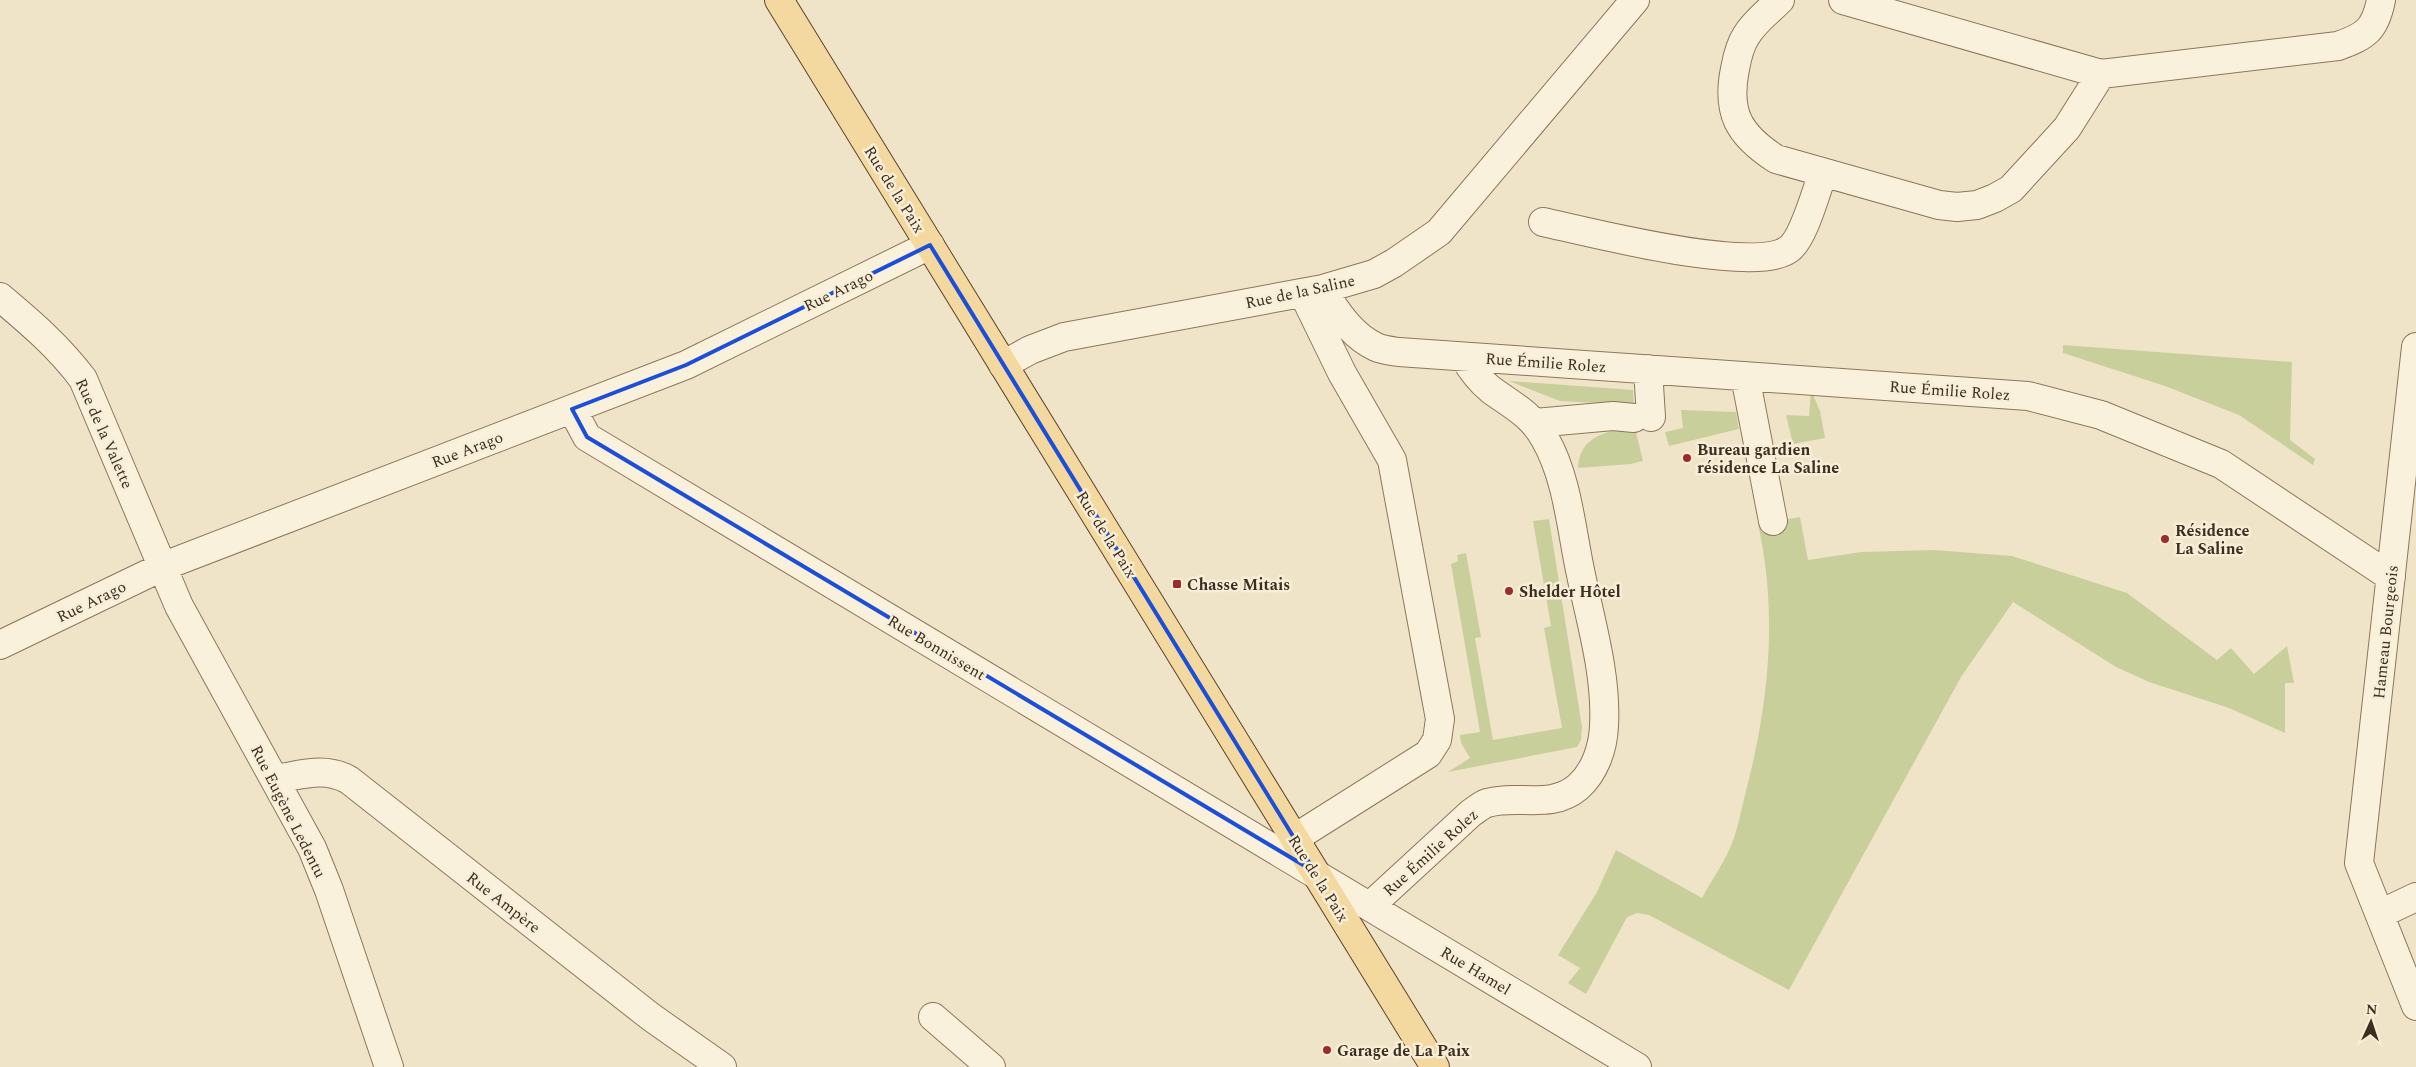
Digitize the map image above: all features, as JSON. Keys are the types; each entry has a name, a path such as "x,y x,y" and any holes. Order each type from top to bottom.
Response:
{"main road":[{"name":"Rue de la Paix","path":"779,0 1435,1067"}],"street":[{"name":"Rue de la Saline","path":"1003,365 1030,350 1064,337 1313,291 1374,274 1412,253 1439,232 1635,0"},
{"path":"1780,0 1745,36 1733,80 1733,107 1736,119 1745,134 1776,159 1939,205 1957,207 1977,205 2011,189 2067,128 2102,74"},
{"path":"1843,0 2102,74 2338,46 2357,40 2368,32 2376,21 2381,0"},
{"path":"1543,222 1686,252 1752,256 1778,254 1790,248 1798,238 1823,173"},
{"name":"Rue Arago","path":"0,645 164,566 686,365 930,245"},
{"name":"Rue Émilie Rolez","path":"1313,291 1332,306 1354,332 1376,347 1399,352 2028,396 2092,412 2221,464 2391,577"},
{"path":"1295,838 1419,761 1433,747 1440,730 1440,719 1392,460 1342,373 1313,291"},
{"name":"Rue de la Valette","path":"0,297 47,336 66,356 83,379 164,566"},
{"name":"Hameau Bourgeois","path":"2416,347 2359,863 2416,1006"},
{"name":"Rue Émilie Rolez","path":"1370,906 1470,812 1487,804 1561,798 1578,787 1592,773 1600,752 1604,728 1604,703 1598,659 1563,485 1552,453 1535,423 1521,408 1490,388 1475,375 1464,357"},
{"path":"1535,423 1613,416 1643,417 1648,369"},
{"path":"1745,376 1773,521"},
{"name":"Rue Bonnissent","path":"572,409 587,437 1315,872"},
{"name":"Rue Eugène Ledentu","path":"164,566 179,606 312,848 389,1067"},
{"name":"Rue Ampère","path":"275,779 318,772 336,773 349,780 651,1017 722,1067"},
{"name":"Rue Hamel","path":"1315,872 1637,1067"},
{"path":"2380,914 2416,897"},
{"path":"933,1018 991,1067"}],"highlighted area":[{"path":"930,245 1315,872 587,437 572,409 686,365"}],"green space":[{"path":"2063,345 2292,362 2290,440 2315,459 2313,465 2239,415 2165,386 2063,353"},
{"path":"1509,381 1633,390 1634,405 1560,401"},
{"path":"1811,390 1820,411 1825,438 1793,444 1786,415 1809,416"},
{"path":"1681,410 1736,412 1739,429 1669,446 1665,432 1683,428"},
{"path":"1620,429 1636,432 1643,461 1631,464 1578,468 1582,452 1591,441"},
{"path":"1800,517 1808,560 1861,552 1934,550 2012,556 2127,593 2217,660 2231,648 2254,674 2287,646 2294,683 2285,683 2285,733 2229,708 2149,682 2116,667 2013,602 1961,677 1789,990 1649,915 1637,913 1627,917 1586,994 1568,983 1580,968 1558,955 1597,892 1616,850 1702,898 1731,846 1754,758 1765,691 1768,658 1768,591 1758,524"},
{"path":"1549,519 1582,727 1581,740 1577,747 1448,772 1470,758 1461,743 1460,735 1480,732 1451,564 1458,561 1457,555 1466,553 1481,637 1475,638 1493,740 1562,728 1544,628 1551,626 1533,521"}],"place":[{"name":"Bureau gardien résidence La Saline","path":"1687,458"},
{"name":"Résidence La Saline","path":"2165,539"},
{"name":"Chasse Mitais","path":"1177,584"},
{"name":"Shelder Hôtel","path":"1509,591"},
{"name":"Garage de La Paix","path":"1327,1050"}]}
